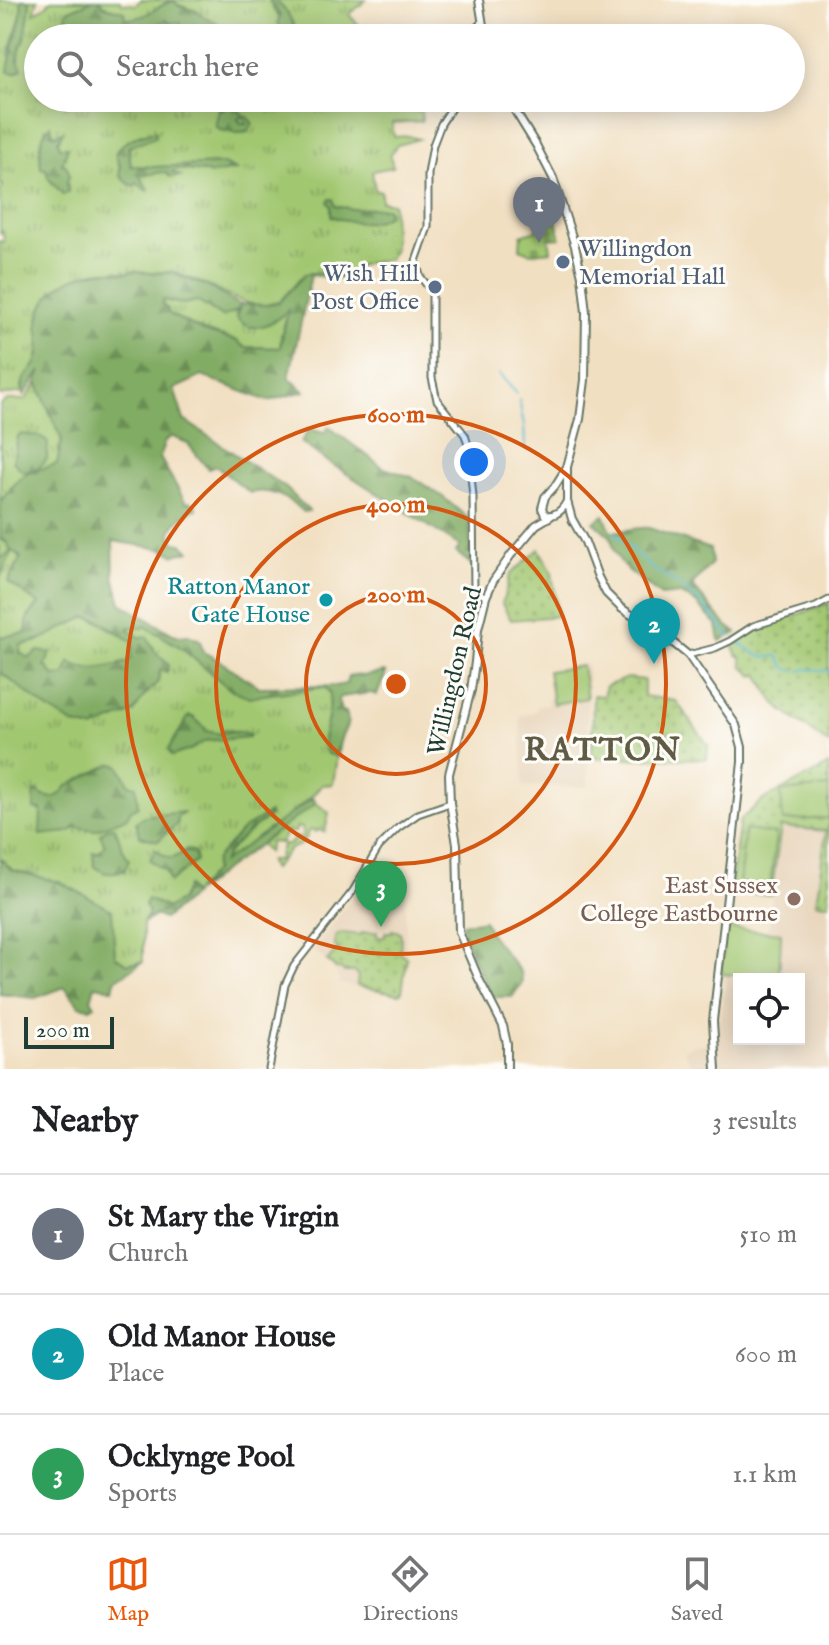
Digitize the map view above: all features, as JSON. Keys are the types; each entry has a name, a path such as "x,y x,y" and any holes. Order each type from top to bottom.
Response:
{"main road":[{"path":"479,0 481,23"},
{"path":"516,112 553,178 565,216 585,322"},
{"path":"565,216 575,246 586,312 582,410 567,467 567,501 572,519 606,593 621,608 688,655 736,725 742,747 713,1021 716,1069"},
{"path":"555,486 567,467"},
{"path":"555,486 562,483 567,489"},
{"name":"Willingdon Road","path":"507,1069 503,1026 459,932 457,844 449,774 471,690 478,629 486,597 506,562 536,525 544,500 555,486"},
{"name":"Willingdon Road","path":"536,525 563,508 567,501"},
{"path":"542,511 545,515 563,513 572,519"}],"street":[{"path":"449,112 433,145 428,174 428,227 416,261 417,270 432,292 432,378 437,400 465,435 468,445 473,497 474,589 486,597"},
{"path":"688,655 715,648 753,626 816,607 829,600"},
{"path":"269,1069 285,985 294,966 353,891 379,847 418,814 450,803"}],"shaded area":[{"path":"588,664 588,787 523,786 520,715 548,704 547,699 551,698 547,670"},
{"path":"781,827 827,831 817,903 829,904 829,1069 720,1069 716,1034 726,987 725,974 733,974 733,1045 805,1045 805,973 779,973 781,933 768,931"},
{"path":"360,884 407,886 407,965 402,995 340,984 335,969 313,950"},
{"path":"710,1045 713,1069 693,1069 683,1050"}],"green space":[{"path":"0,0 22,1 9,55 18,60 24,42 24,112 220,112 215,126 219,130 240,133 247,123 241,123 233,112 421,112 422,121 392,123 394,137 419,139 397,145 390,155 393,167 372,171 375,190 381,191 381,201 393,203 394,249 389,259 360,265 347,277 325,272 305,274 280,301 262,306 242,301 173,272 136,271 127,274 116,270 48,298 38,320 38,361 22,386 22,392 0,396 0,241 4,242 3,231 0,233 0,189 3,185 0,184","holes":["46,128 55,135 61,133 58,141 60,147 68,147 62,165 68,191 49,179 46,169 41,168 40,147","140,134 155,137 128,147 131,166 223,164 234,170 211,174 177,169 171,171 179,176 159,172 139,175 140,178 120,175 118,148"]},
{"path":"21,0 30,0 18,60 22,69 15,73 8,72 21,17"},
{"path":"30,0 38,0 34,13 51,0 93,0 68,11 65,24 27,24"},
{"path":"99,0 120,0 136,5 140,0 269,0 282,24 218,24 199,12 168,1 130,20"},
{"path":"99,0 104,6 124,11 125,19 133,19 174,1 218,24 181,24 166,20 158,24 65,24 67,11"},
{"path":"269,0 275,0 287,12 293,24 279,24 280,16"},
{"path":"275,0 366,0 349,15 358,24 293,24"},
{"path":"166,20 180,21 181,24 156,24"},
{"path":"218,112 241,112 243,115 238,119 241,123 246,124 243,117 247,116 253,124 247,132 239,133 215,126"},
{"path":"51,125 52,134 63,132 58,141 60,147 68,147 62,164 66,165 70,174 68,191 63,195 50,180 46,169 41,169 42,139"},
{"path":"156,131 155,137 128,147 131,166 223,164 236,170 211,174 177,169 172,172 181,176 170,177 166,172 139,175 147,191 137,183 134,186 127,183 120,175 115,154 127,141"},
{"path":"551,198 560,238 549,239 551,251 531,253 520,249 521,235 536,230 538,221 531,199"},
{"path":"330,199 333,199 335,206 352,209 387,208 388,215 370,222 341,219 331,216"},
{"path":"355,269 347,280 311,275 289,378 305,391 268,401 202,376 174,389 184,420 286,488 309,511 304,512 272,493 250,493 216,466 208,469 188,444 171,436 164,443 160,458 186,503 190,502 197,509 179,520 171,535 175,542 182,543 190,551 175,555 162,549 113,541 114,576 121,603 173,634 200,640 203,652 259,687 335,686 346,684 348,676 386,673 377,695 371,693 340,697 338,700 348,720 337,756 327,754 323,739 329,714 328,690 323,687 249,697 230,689 180,647 145,626 128,629 139,637 147,637 156,653 169,665 167,672 160,671 158,682 134,712 93,729 75,725 48,709 0,672 0,637 26,633 28,617 39,604 8,582 21,557 12,551 0,577 0,559 11,551 0,538 0,501 23,475 57,464 62,440 37,382 41,371 24,395 23,388 25,378 38,358 40,337 37,329 42,309 54,291 72,279 94,272 174,272 240,305 265,305 279,302 305,274 325,272 347,277","holes":["163,300 183,304 197,301 222,317 240,307 236,316 241,323 255,327 276,320 288,310 280,348 244,347 237,341 203,331 169,314 162,304","87,617 97,619 133,642 128,662 91,669 70,662 65,675 54,676 45,665 51,653 38,651 29,658 20,653 21,645"]},
{"path":"163,300 183,304 197,301 222,317 240,305 236,316 289,308 280,348 244,347 237,341 203,331 169,314 162,304"},
{"path":"37,383 62,440 57,465 23,475 0,501 0,405 8,400 25,400"},
{"path":"329,427 384,468 412,477 443,497 469,519 472,565 456,552 460,546 301,442 309,429 324,433"},
{"path":"18,436 38,436 48,442 47,459 40,467 26,472 13,461"},
{"path":"604,515 611,531 649,528 710,549 712,563 692,585 724,623 737,633 720,641 717,625 696,603 680,594 661,596 623,566 611,537 594,522"},
{"path":"0,538 20,559 40,603 26,633 0,637 0,577 11,553 0,559"},
{"path":"539,549 552,572 558,616 511,620 502,604 510,575"},
{"path":"829,603 829,744 773,701 758,674 754,676 743,667 732,642 749,632"},
{"path":"87,617 122,634 130,626 145,626 180,647 230,689 323,687 330,695 323,739 327,754 337,756 333,784 322,785 204,887 143,923 143,962 127,964 115,956 62,883 12,870 0,858 0,648 36,642"},
{"path":"582,666 587,698 553,704 548,671"},
{"path":"627,678 644,680 644,696 676,701 708,745 707,759 592,758 593,695 603,696 606,686"},
{"path":"189,716 205,731 221,734 224,729 250,734 249,737 205,741 172,756 168,750"},
{"path":"111,764 119,765 129,784 136,786 138,806 126,818 95,830 77,827 68,832 40,835 41,810 33,809 36,791 53,798 67,786"},
{"path":"829,765 829,904 816,903 826,831 781,827 771,895 730,892 740,820 763,800"},
{"path":"829,787 829,818 783,821 781,792"},
{"path":"313,798 316,803 196,891 214,871 215,860 242,830 269,813 270,816 237,842 223,862"},
{"path":"316,803 329,813 325,832 311,830 300,845 290,849 273,869 269,860 278,860 282,845 290,845 294,837 303,838 302,828 286,832 281,843 270,842 268,853 260,844"},
{"path":"184,812 177,818 178,823 158,841 140,836 136,822 145,816"},
{"path":"115,827 129,860 124,871 105,873 94,866 93,852 99,852 105,845 100,834"},
{"path":"745,830 776,834 770,888 739,884"},
{"path":"155,849 171,858 187,849 194,852 196,861 170,882 166,872 150,860"},
{"path":"0,858 12,870 62,883 112,910 115,956 127,964 143,962 115,980 113,989 95,986 91,1000 95,1005 90,1008 80,1006 65,987 35,998 0,994"},
{"path":"187,886 193,895 164,919 155,915 143,923 149,913 145,905 147,899 168,908 180,901"},
{"path":"484,920 491,935 521,973 522,983 512,997 491,995 466,943 462,924"},
{"path":"725,928 781,933 779,973 721,974"},
{"path":"377,932 377,937 385,937 385,932 400,932 400,953 407,958 399,994 357,986 358,976 355,972 336,969 327,961 338,950 335,937 341,933 362,935"}],"waterway":[{"path":"499,374 517,394"},
{"path":"519,400 525,449"},
{"path":"615,533 650,567 701,603 730,637"},
{"path":"736,641 761,656 778,656 786,668 795,671"},
{"path":"800,671 829,671"}],"place":[{"name":"St Mary the Virgin","path":"539,243"},
{"name":"Willingdon Memorial Hall","path":"563,262"},
{"name":"Wish Hill Post Office","path":"435,287"},
{"name":"Ratton Manor Gate House","path":"326,600"},
{"name":"Old Manor House","path":"654,664"},
{"name":"East Sussex College Eastbourne","path":"794,899"},
{"name":"Ocklynge Pool","path":"381,927"}],"district":[{"name":"RATTON","path":"603,749"}]}
